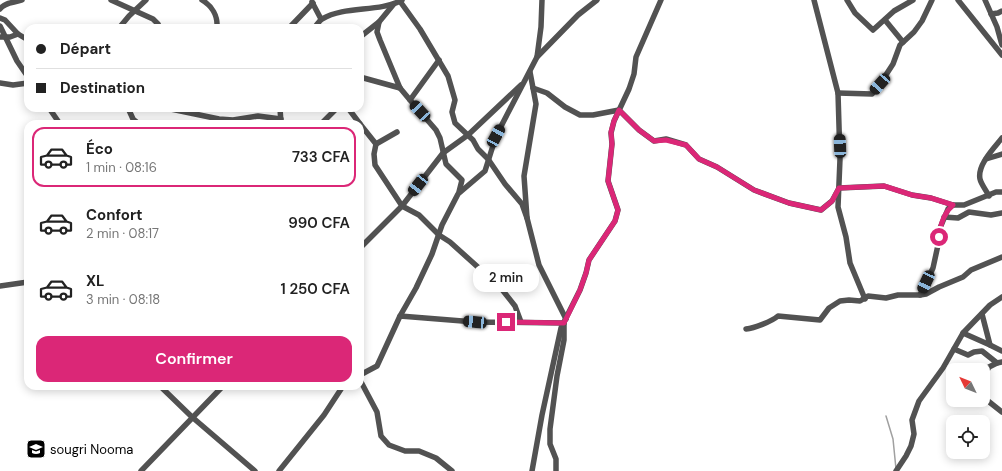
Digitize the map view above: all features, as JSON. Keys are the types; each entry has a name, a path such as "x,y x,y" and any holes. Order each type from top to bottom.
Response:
{"street":[{"path":"0,9 6,3 22,0"},
{"path":"111,0 152,19 158,24"},
{"path":"121,24 146,0"},
{"path":"202,0 213,10 217,24"},
{"path":"317,24 321,19 342,12 393,4 400,0 420,29 448,76 455,100 452,112 455,123 473,140 478,150 488,158 505,184 522,204 539,265 565,321 564,340 557,376 550,429 550,444 556,459 556,471"},
{"path":"458,194 485,171 496,136 537,57 541,27 542,0"},
{"path":"537,57 578,15 597,0"},
{"path":"532,471 542,415 565,321 580,290 589,260 615,221 618,210 608,181 612,144 611,132 614,121 634,74 636,57 661,0"},
{"path":"814,0 838,93 840,159 838,207 846,237 850,263 865,299"},
{"path":"847,0 855,13 873,30 894,11 913,0"},
{"path":"838,93 872,94 893,64 900,45 914,32 922,21 932,0"},
{"path":"958,0 1002,55"},
{"path":"985,0 997,27 1002,45"},
{"path":"293,24 313,2 321,19"},
{"path":"364,34 379,22 393,4"},
{"path":"991,14 1002,11"},
{"path":"0,18 5,20 18,34 24,38"},
{"path":"885,20 903,42"},
{"path":"364,373 377,366 400,316 416,288 432,254 439,235 461,188 462,180 446,164 440,138 436,130 400,88 380,40 378,32 379,22"},
{"path":"0,26 3,37 24,71"},
{"path":"3,37 10,37 18,34"},
{"path":"410,100 439,60"},
{"path":"527,218 524,176 536,104 530,72"},
{"path":"364,78 400,88"},
{"path":"364,244 402,206 443,153 468,135 524,82"},
{"path":"0,83 13,85 24,84"},
{"path":"533,88 547,93 565,107 580,115 593,115 619,110"},
{"path":"619,110 639,130 654,141 666,140 686,145 699,159 717,167 754,190 789,203 821,210 832,201 839,188"},
{"path":"193,112 233,120 258,116 276,120"},
{"path":"325,120 333,112"},
{"path":"364,129 376,144"},
{"path":"397,132 376,144 374,154 375,165 402,206 419,215 439,235 450,242 500,287 515,306 521,322"},
{"path":"989,196 980,181 981,168 1002,138"},
{"path":"986,159 1002,154"},
{"path":"839,188 884,186 912,195 931,198 953,205 964,205 996,192 1002,192"},
{"path":"920,295 933,268 940,228 944,217 948,209 953,205"},
{"path":"944,217 958,218 969,212 992,215 1002,213"},
{"path":"746,329 773,320 778,316 820,320 829,308 840,301 860,301 868,296 886,298 898,295 926,294 963,277 971,270 1002,257"},
{"path":"0,286 24,283"},
{"path":"896,471 911,446 914,434 912,420 919,402 943,368 963,333 990,305 1002,297"},
{"path":"982,314 990,345"},
{"path":"400,316 475,322 565,321"},
{"path":"963,333 1002,351"},
{"path":"954,349 968,355 974,352 982,352 1000,362"},
{"path":"990,367 1000,362"},
{"path":"364,388 377,412 381,436 389,445 405,451 419,450 436,458 452,471"},
{"path":"164,390 192,417 255,471"},
{"path":"140,471 219,390"},
{"path":"279,471 324,415 340,390"},
{"path":"990,403 1002,412"}],"waterway":[{"path":"886,416 893,439 896,469"}],"place":[{"name":"sougri Nooma","path":"36,449"}],"route":[{"path":"506,322 564,323 580,290 589,260 615,221 618,210 608,181 612,144 611,132 619,110 639,130 654,141 666,140 686,145 699,159 717,167 754,190 789,203 821,210 832,201 839,188 884,186 912,195 931,198 953,205 948,209 944,217 940,228 939,237"}]}
